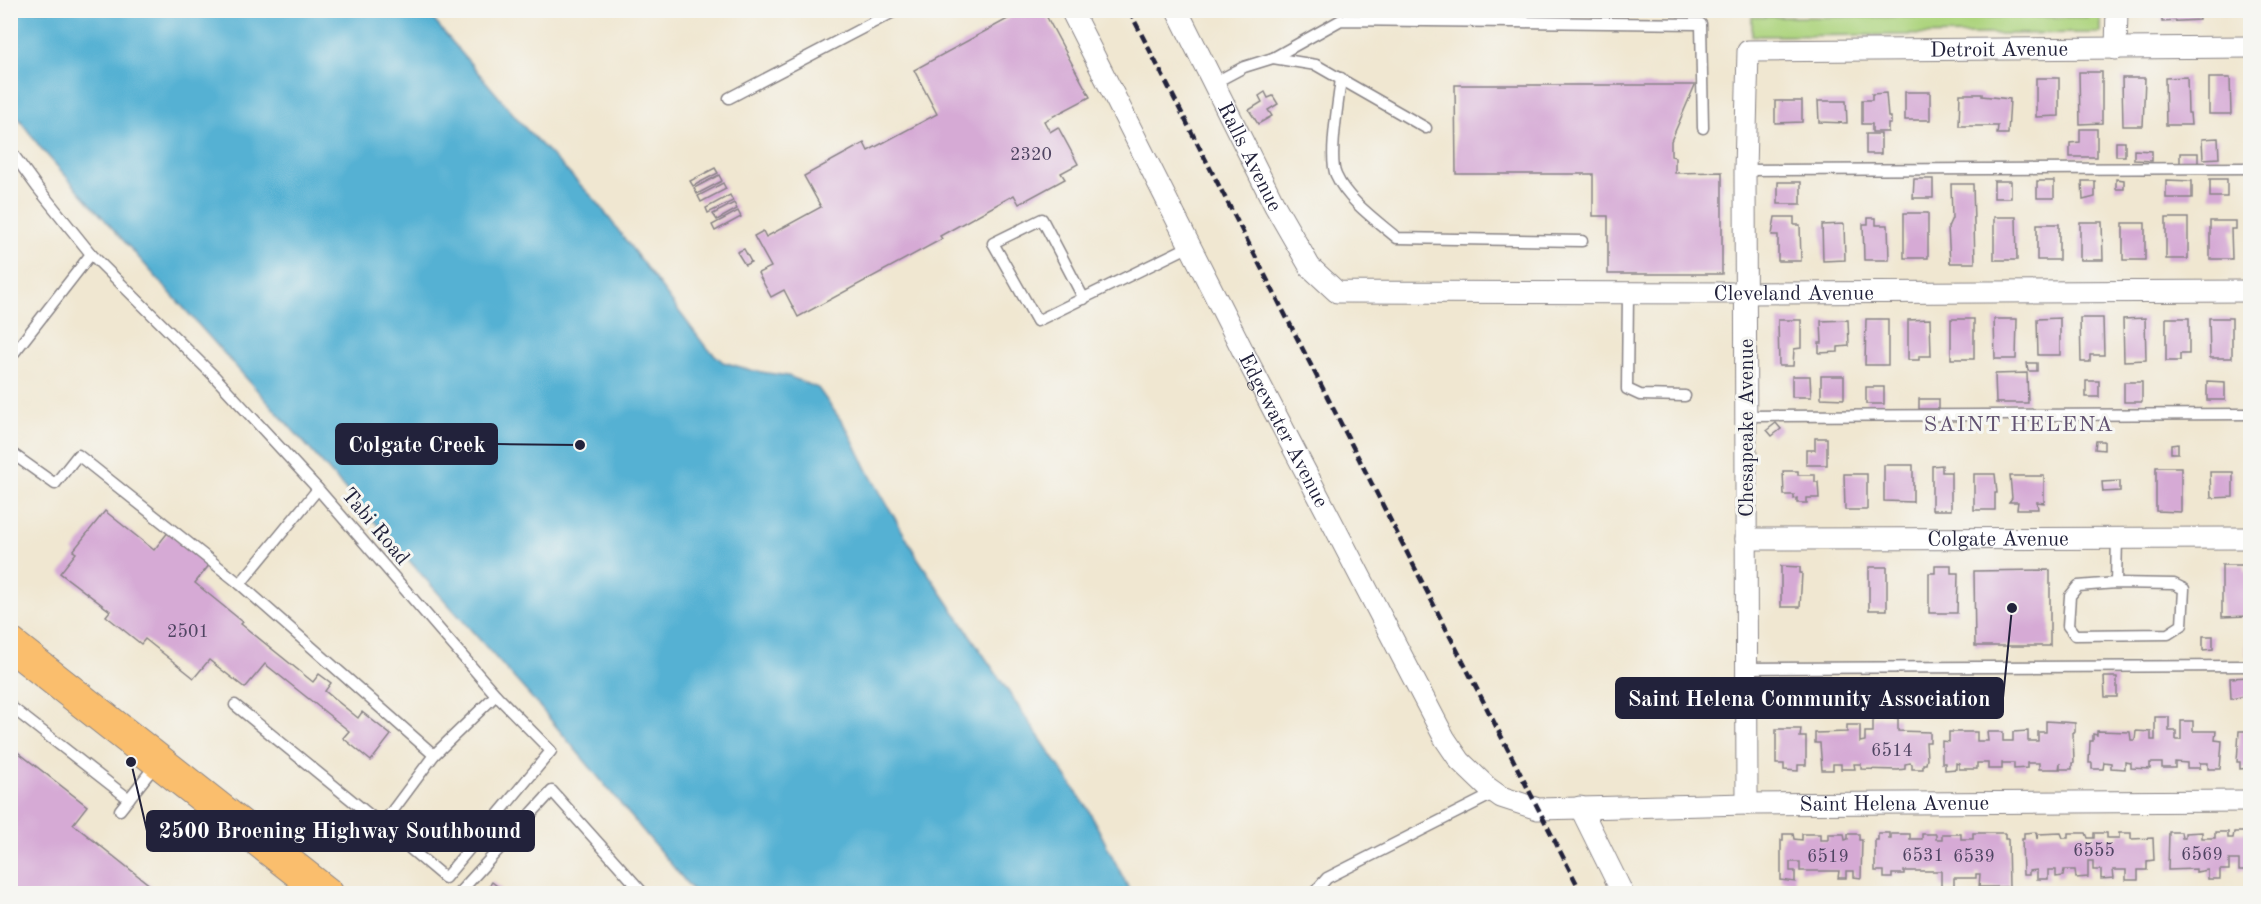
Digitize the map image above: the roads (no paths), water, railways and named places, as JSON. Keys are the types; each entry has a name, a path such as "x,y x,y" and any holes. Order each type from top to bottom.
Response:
{"main road":[{"path":"10,644 327,894"}],"street":[{"name":"Edgewater Avenue","path":"1071,10 1190,246 1445,739 1466,768 1496,793 1538,809"},
{"name":"Ralls Avenue","path":"1177,10 1275,206 1310,267 1337,291"},
{"path":"2116,49 2117,10"},
{"name":"Detroit Avenue","path":"1748,51 2250,47"},
{"name":"Chesapeake Avenue","path":"1747,804 1745,170 1748,51"},
{"name":"Cleveland Avenue","path":"1337,291 1628,293 2250,291"},
{"name":"Colgate Avenue","path":"1746,539 2250,537"},
{"name":"Saint Helena Avenue","path":"1538,809 1747,804 2250,801"},
{"path":"1580,807 1623,894"}],"lane":[{"path":"729,98 897,10"},
{"path":"1214,83 1244,67 1273,58 1341,20 1701,24 1703,129"},
{"path":"1273,58 1316,65 1426,128"},
{"path":"1341,78 1333,149 1335,174 1356,202 1397,238 1582,240"},
{"name":"Tabi Road","path":"10,150 91,254 214,376 318,489 496,695 551,751 445,878 382,825"},
{"path":"1745,170 2250,168"},
{"path":"1084,299 1042,219 993,243 1037,321 1084,299 1190,246"},
{"path":"10,358 91,254"},
{"path":"1628,293 1627,389 1640,395 1685,396"},
{"path":"1747,416 2250,414"},
{"path":"10,452 55,484 78,455 240,584 434,755"},
{"path":"240,584 318,489"},
{"path":"2116,583 2117,537"},
{"path":"2116,583 2174,584 2184,589 2182,625 2168,634 2075,635 2068,626 2070,596 2078,586 2116,583"},
{"path":"1746,668 2250,666"},
{"path":"235,705 382,825 434,755 496,695"},
{"path":"10,706 129,799"},
{"path":"120,810 159,761"},
{"path":"458,894 552,791 644,894"},
{"path":"1313,894 1327,878 1496,793"}],"water":[{"path":"11,10 426,11 526,129 597,202 705,346 723,362 754,371 788,376 818,388 847,429 870,475 919,560 1088,809 1131,893 695,893 539,706 40,147 11,108"}],"railway":[{"path":"1129,10 1582,894"}],"place":[{"name":"Colgate Creek","path":"580,445"},
{"name":"Saint Helena Community Association","path":"2012,608"},
{"name":"2500 Broening Highway Southbound","path":"131,762"}],"district":[{"name":"SAINT HELENA","path":"2019,423"}]}
